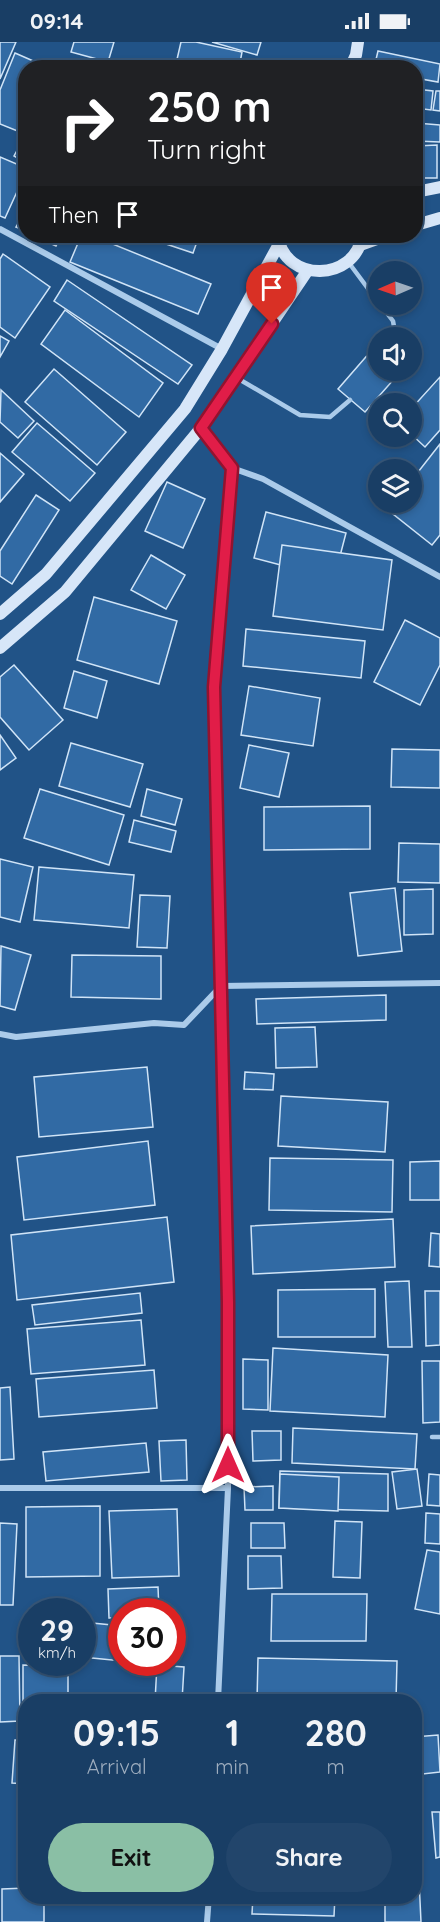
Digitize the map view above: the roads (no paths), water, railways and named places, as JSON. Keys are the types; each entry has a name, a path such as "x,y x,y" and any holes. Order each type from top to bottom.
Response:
{"main road":[{"path":"354,60 358,42"},
{"path":"423,191 440,187"},
{"path":"423,223 440,218"},
{"path":"0,614 46,574 185,409 222,349 276,243"},
{"path":"280,243 290,260 308,270 329,271 348,262 359,243"},
{"path":"0,648 65,592 201,428 308,270"}],"street":[{"path":"0,229 18,239"},
{"path":"26,243 222,349"},
{"path":"201,428 232,468 263,479 440,577"},
{"path":"218,1694 228,1488 228,1302 214,687 232,468"},
{"path":"0,1034 16,1037 154,1023 184,1025 221,986 440,983"},
{"path":"0,1488 228,1488"},
{"path":"207,1922 208,1904"}],"lane":[{"path":"348,262 368,288"},
{"path":"235,377 300,415 330,417 350,400"},
{"path":"432,1437 440,1437"}]}
